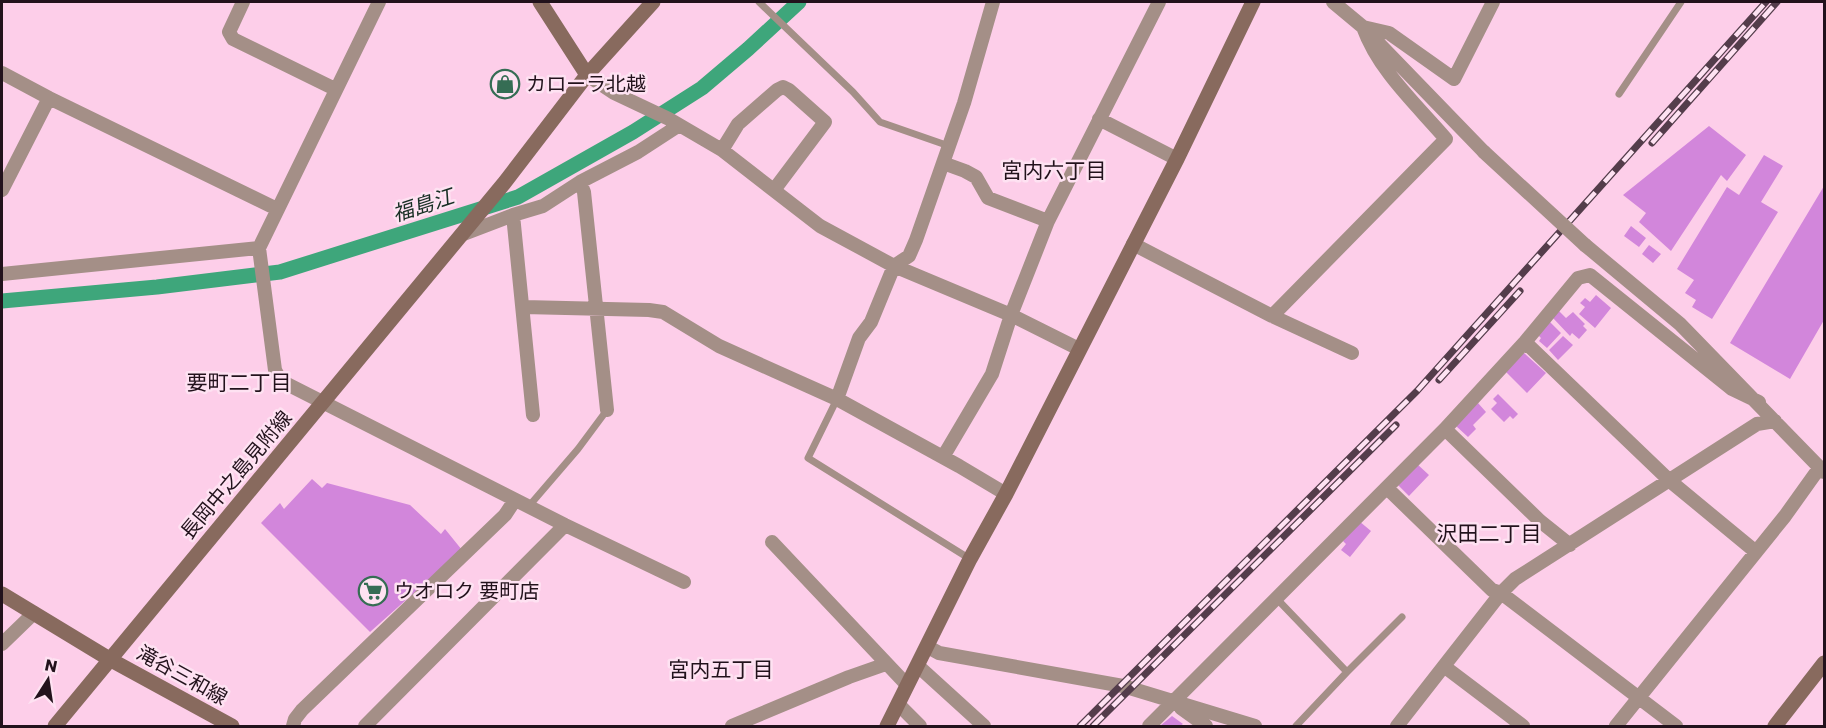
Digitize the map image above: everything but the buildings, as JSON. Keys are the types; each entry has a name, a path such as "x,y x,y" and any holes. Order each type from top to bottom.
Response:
{"street":[{"path":"243,2 229,32 233,39 336,89"},
{"path":"379,2 277,209 261,254 275,370 281,381 565,525 684,582"},
{"path":"540,2 587,75 614,93 639,104 722,150 820,226 894,266 1011,315 1079,350"},
{"path":"587,75 653,2"},
{"path":"837,399 859,338 871,322 894,266 909,256 964,103 993,2"},
{"path":"943,457 992,374 1011,315 1048,221 1159,2"},
{"path":"887,726 1176,159 1253,2"},
{"path":"1333,2 1363,27 1484,152 1585,245 1680,324 1759,402 1774,421 1822,469 1616,726"},
{"path":"1363,27 1389,33 1454,79 1493,2"},
{"path":"1272,316 1446,139 1382,65 1370,46 1363,27"},
{"path":"2,73 277,209"},
{"name":"長岡中之島見附線","path":"55,726 505,183 587,75"},
{"path":"722,150 738,124 777,90 783,87 789,90 825,122 774,190"},
{"path":"2,190 49,98"},
{"path":"1099,119 1176,159"},
{"path":"461,235 543,206 580,182 638,152 674,123"},
{"path":"942,164 976,177 988,198 1048,221"},
{"path":"580,182 584,192 607,410"},
{"path":"513,215 533,415"},
{"path":"1132,244 1272,316 1352,353"},
{"path":"2,274 261,254"},
{"path":"1149,726 1445,429 1525,342 1578,278 1590,275 1732,389 1759,402"},
{"path":"524,307 663,312 719,346 837,399 1006,494"},
{"path":"1525,342 1670,481 1756,552"},
{"path":"1397,726 1501,593 1515,579 1757,424 1774,421"},
{"path":"1445,429 1540,521 1570,545"},
{"path":"1387,488 1492,590 1501,593 1676,726"},
{"path":"293,726 302,710 505,515 515,500"},
{"path":"365,726 565,525"},
{"path":"772,542 907,685"},
{"name":"滝谷三和線","path":"2,594 111,660 232,726"},
{"path":"2,644 34,613"},
{"path":"928,647 939,653 1132,688 1255,726"},
{"path":"1775,726 1824,663"},
{"path":"732,726 886,664"},
{"path":"918,666 984,726"},
{"path":"1445,667 1523,726"},
{"path":"1172,701 1206,726"},
{"path":"898,704 920,726"}],"lane":[{"path":"759,2 853,92 880,122 949,146"},
{"path":"1619,94 1681,2"},
{"path":"837,399 808,458 970,560"},
{"path":"529,506 578,449 607,410"},
{"path":"1276,599 1347,672"},
{"path":"1296,726 1402,617"}],"waterway":[{"name":"福島江","path":"2,301 157,287 280,272 518,197 633,132 702,88 799,2"}],"railway":[{"path":"1080,726 1417,391 1766,2"},
{"path":"1652,143 1777,2"},
{"path":"1439,380 1520,291"},
{"path":"1093,726 1396,425"}],"place":[{"name":"カローラ北越","path":"505,84"},
{"name":"ウオロク 要町店","path":"373,591"}],"district":[{"name":"宮内六丁目","path":"1054,170"},
{"name":"要町二丁目","path":"239,382"},
{"name":"沢田二丁目","path":"1489,533"},
{"name":"宮内五丁目","path":"721,669"}]}
